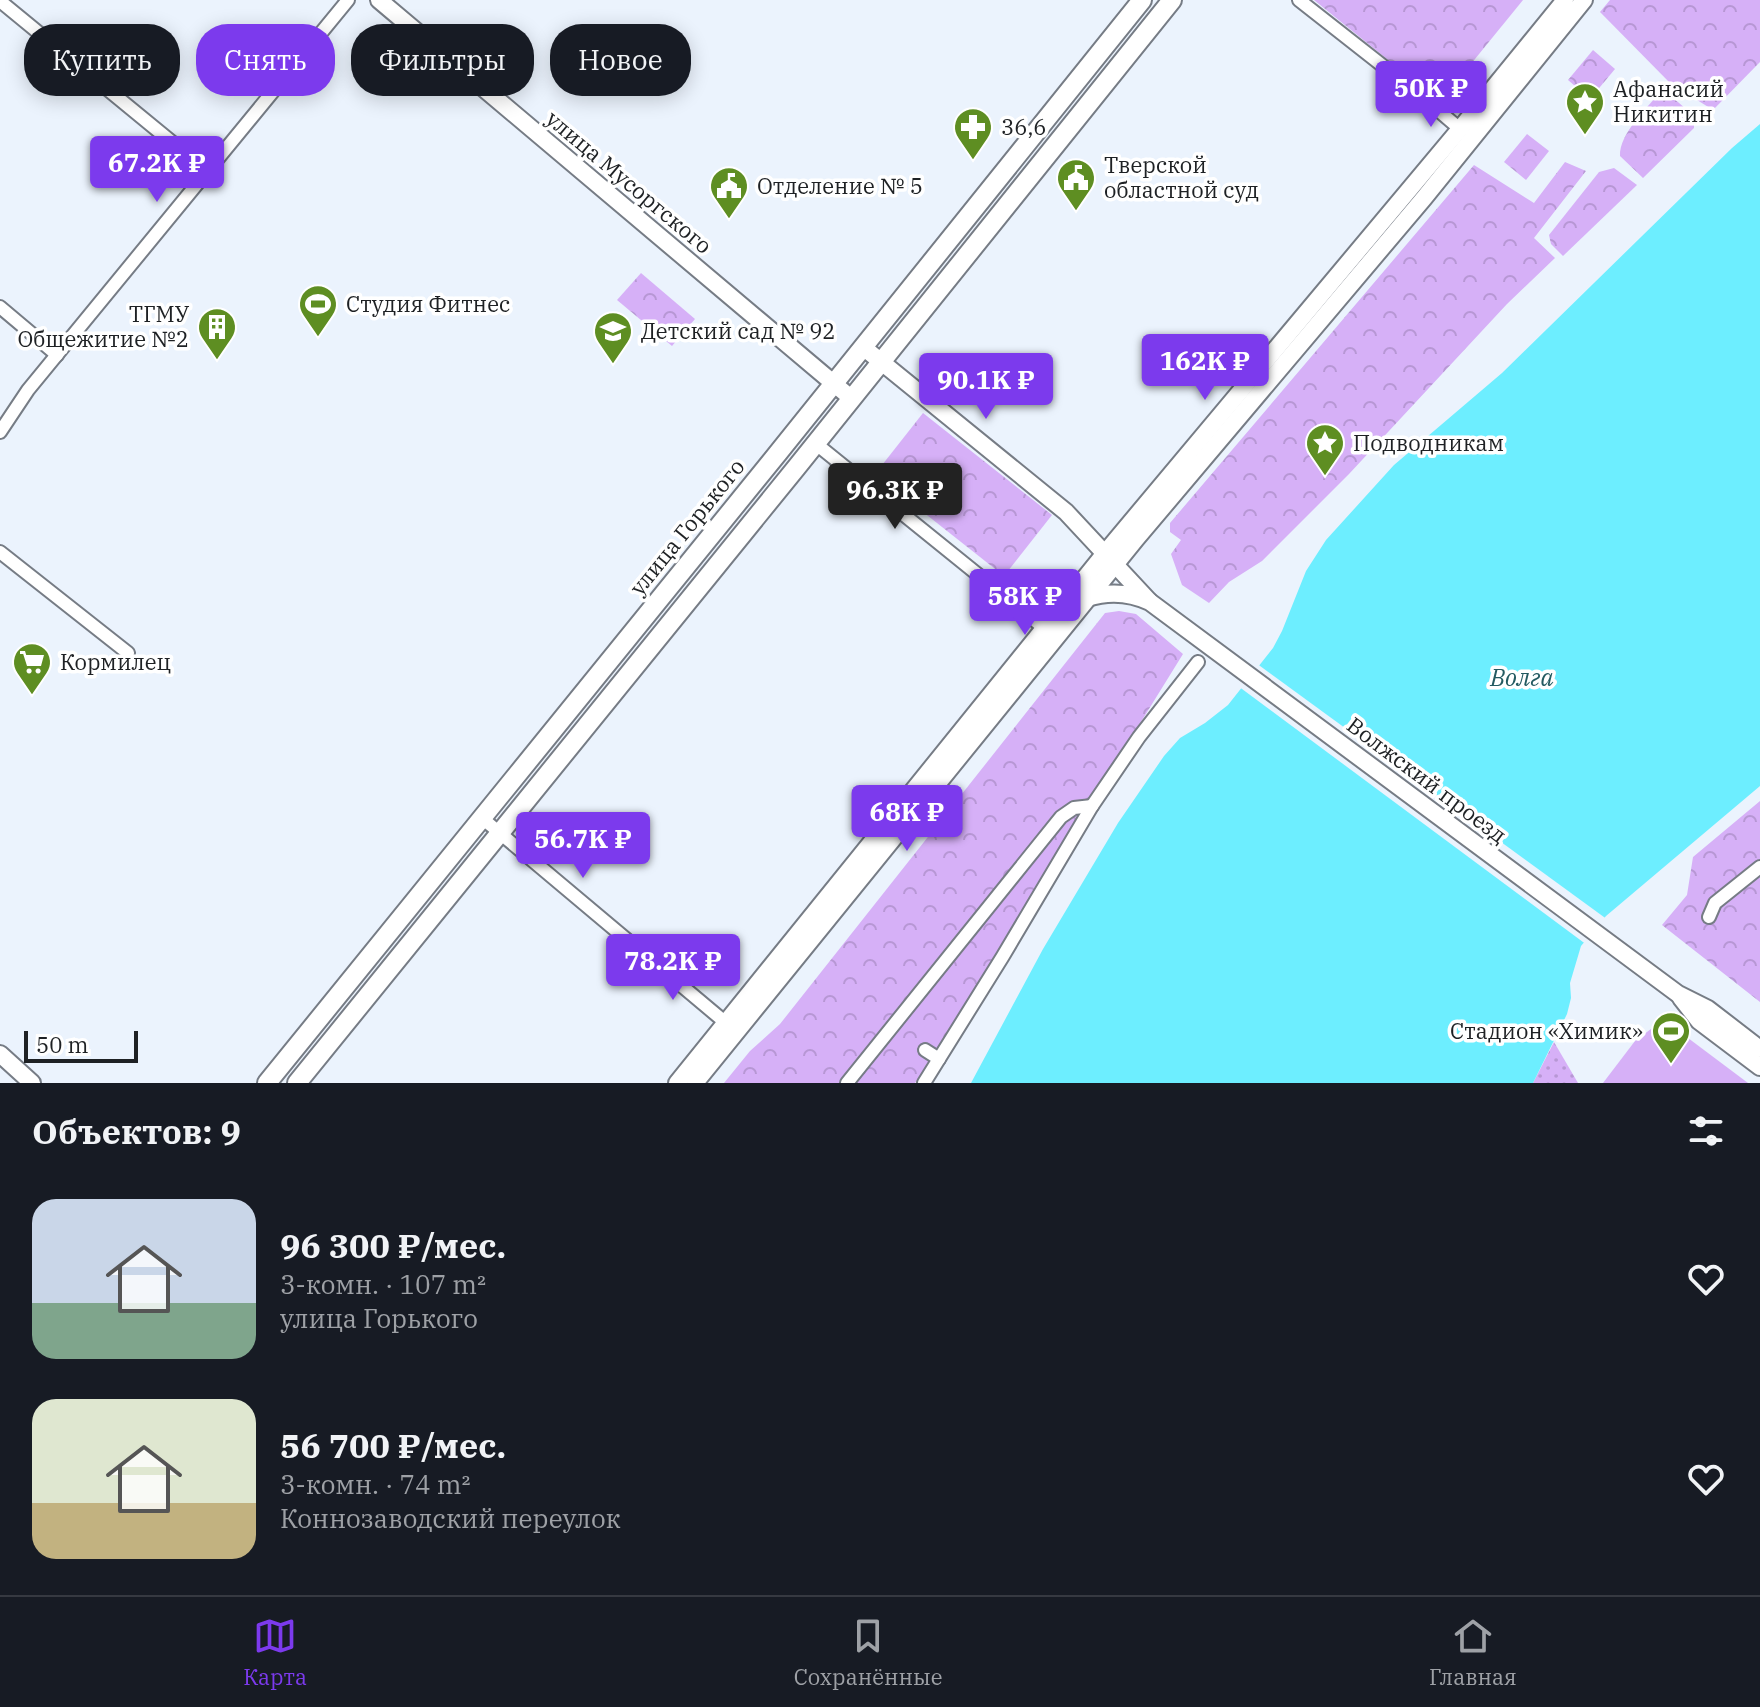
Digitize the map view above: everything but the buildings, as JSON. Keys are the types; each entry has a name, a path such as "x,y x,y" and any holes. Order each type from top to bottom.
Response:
{"main road":[{"name":"улица Мусоргского","path":"379,0 851,398"},
{"name":"улица Горького","path":"267,1083 1142,0"},
{"path":"297,1083 1172,0"},
{"path":"677,1083 1050,633 1088,597 1110,558 1136,539 1466,134 1565,0"},
{"path":"695,1083 1050,633 1057,613 1110,558 1466,134 1584,0"},
{"name":"Волжский проезд","path":"863,347 1066,512 1150,602 1678,994 1708,1009 1760,1049"},
{"path":"1136,539 1136,571 1150,602"},
{"name":"Волжский проезд","path":"1057,613 1068,605 1101,594 1118,593 1150,602"},
{"name":"Волжский проезд","path":"1678,994 1699,1021 1760,1067"},
{"path":"0,1054 32,1083"}],"street":[{"path":"0,432 28,390 348,0"},
{"path":"1299,0 1466,134"},
{"path":"0,1 207,171"},
{"path":"0,307 57,355"},
{"path":"815,443 1050,633"},
{"path":"0,552 128,653"},
{"path":"924,1083 1092,806 1139,737 1198,662"},
{"path":"847,1083 1061,817 1074,808 1092,806"},
{"path":"482,818 726,1023"},
{"path":"1709,917 1715,903 1760,867"},
{"path":"925,1050 939,1059"}],"green space":[{"path":"1314,0 1523,0 1440,102"},
{"path":"1610,0 1760,0 1760,62 1713,110 1670,83 1600,12"},
{"path":"1593,50 1615,69 1590,99 1568,80"},
{"path":"1663,89 1694,116 1694,128 1643,178 1620,156 1621,147 1636,120"},
{"path":"1527,134 1549,151 1526,180 1504,162"},
{"path":"1565,162 1586,171 1534,238 1555,258 1507,304 1349,474 1262,561 1229,582 1209,603 1182,585 1171,554 1181,540 1170,532 1170,523 1474,165 1534,203"},
{"path":"1614,168 1637,185 1563,256 1551,244 1549,235 1599,172"},
{"path":"641,273 695,319 672,346 617,300"},
{"path":"923,413 1052,515 1004,576 875,474"},
{"path":"1119,611 1136,614 1183,654 915,1083 724,1083 750,1051 780,1024 1105,613"},
{"path":"1760,801 1760,1002 1662,925 1687,895 1693,857"},
{"name":"Стадион «Химик»","path":"1655,1026 1680,1032 1748,1083 1603,1083 1635,1041"},
{"path":"1554,1042 1578,1083 1533,1083"}],"water":[{"name":"Волга","path":"1760,124 1760,786 1606,916 1581,946 1570,983 1571,998 1567,1014 1533,1083 971,1083 1043,949 1118,823 1164,756 1180,738 1228,705 1273,648 1306,571 1326,540 1394,465 1502,373"}],"pier":[{"path":"1256,663 1608,920 1587,945 1238,686"}],"place":[{"name":"Афанасий Никитин","path":"1585,136"},
{"name":"36,6","path":"973,161"},
{"name":"Тверской областной суд","path":"1076,212"},
{"name":"Отделение № 5","path":"729,220"},
{"name":"Студия Фитнес","path":"318,338"},
{"name":"ТГМУ Общежитие №2","path":"217,361"},
{"name":"Детский сад № 92","path":"613,365"},
{"name":"Подводникам","path":"1325,477"},
{"name":"Кормилец","path":"32,696"},
{"name":"Стадион «Химик»","path":"1671,1065"}]}
